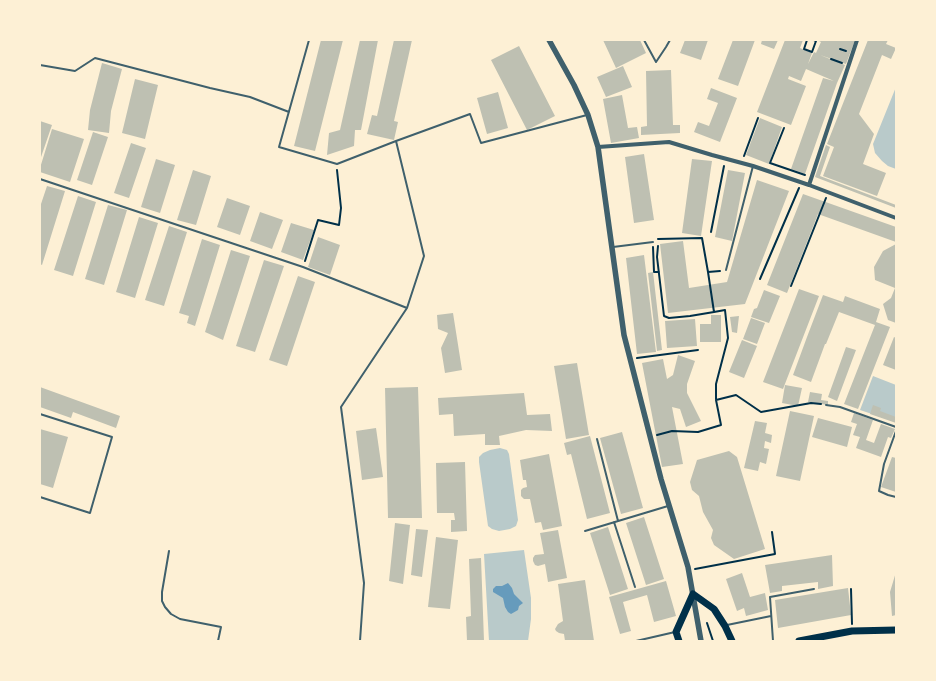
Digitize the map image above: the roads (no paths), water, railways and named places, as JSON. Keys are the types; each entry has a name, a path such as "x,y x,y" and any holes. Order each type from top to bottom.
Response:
{"main road":[{"path":"679,641 676,632 693,594 714,609 725,626 732,641"},
{"path":"800,641 852,631 896,630"}],"street":[{"path":"549,40 574,85 588,115 598,147 624,335 669,506 688,570 701,641"},
{"path":"809,186 857,40"},
{"path":"598,147 669,142 753,166 896,218"}],"lane":[{"path":"309,40 279,147 337,164 396,140 470,114 481,143 588,115"},
{"path":"644,40 656,62 670,40"},
{"path":"40,65 75,71 95,58 250,97 289,112"},
{"path":"360,641 364,583 341,407 407,308 424,256 396,140"},
{"path":"726,270 753,166"},
{"path":"40,180 303,267 407,308"},
{"path":"612,247 653,242"},
{"path":"826,405 840,407 896,427"},
{"path":"40,414 112,437 90,513 40,497"},
{"path":"896,431 884,464 879,491 896,497"},
{"path":"597,439 618,521"},
{"path":"585,531 669,506"},
{"path":"614,522 635,587"},
{"path":"169,551 162,592 162,601 165,607 171,614 180,619 221,627 218,641"},
{"path":"773,641 770,597 814,589"},
{"path":"725,626 771,616"},
{"path":"636,641 676,632"}],"water":[{"path":"508,583 514,594 523,603 519,606 518,610 511,614 505,607 503,598 493,592 493,589 496,586 502,586"}]}
